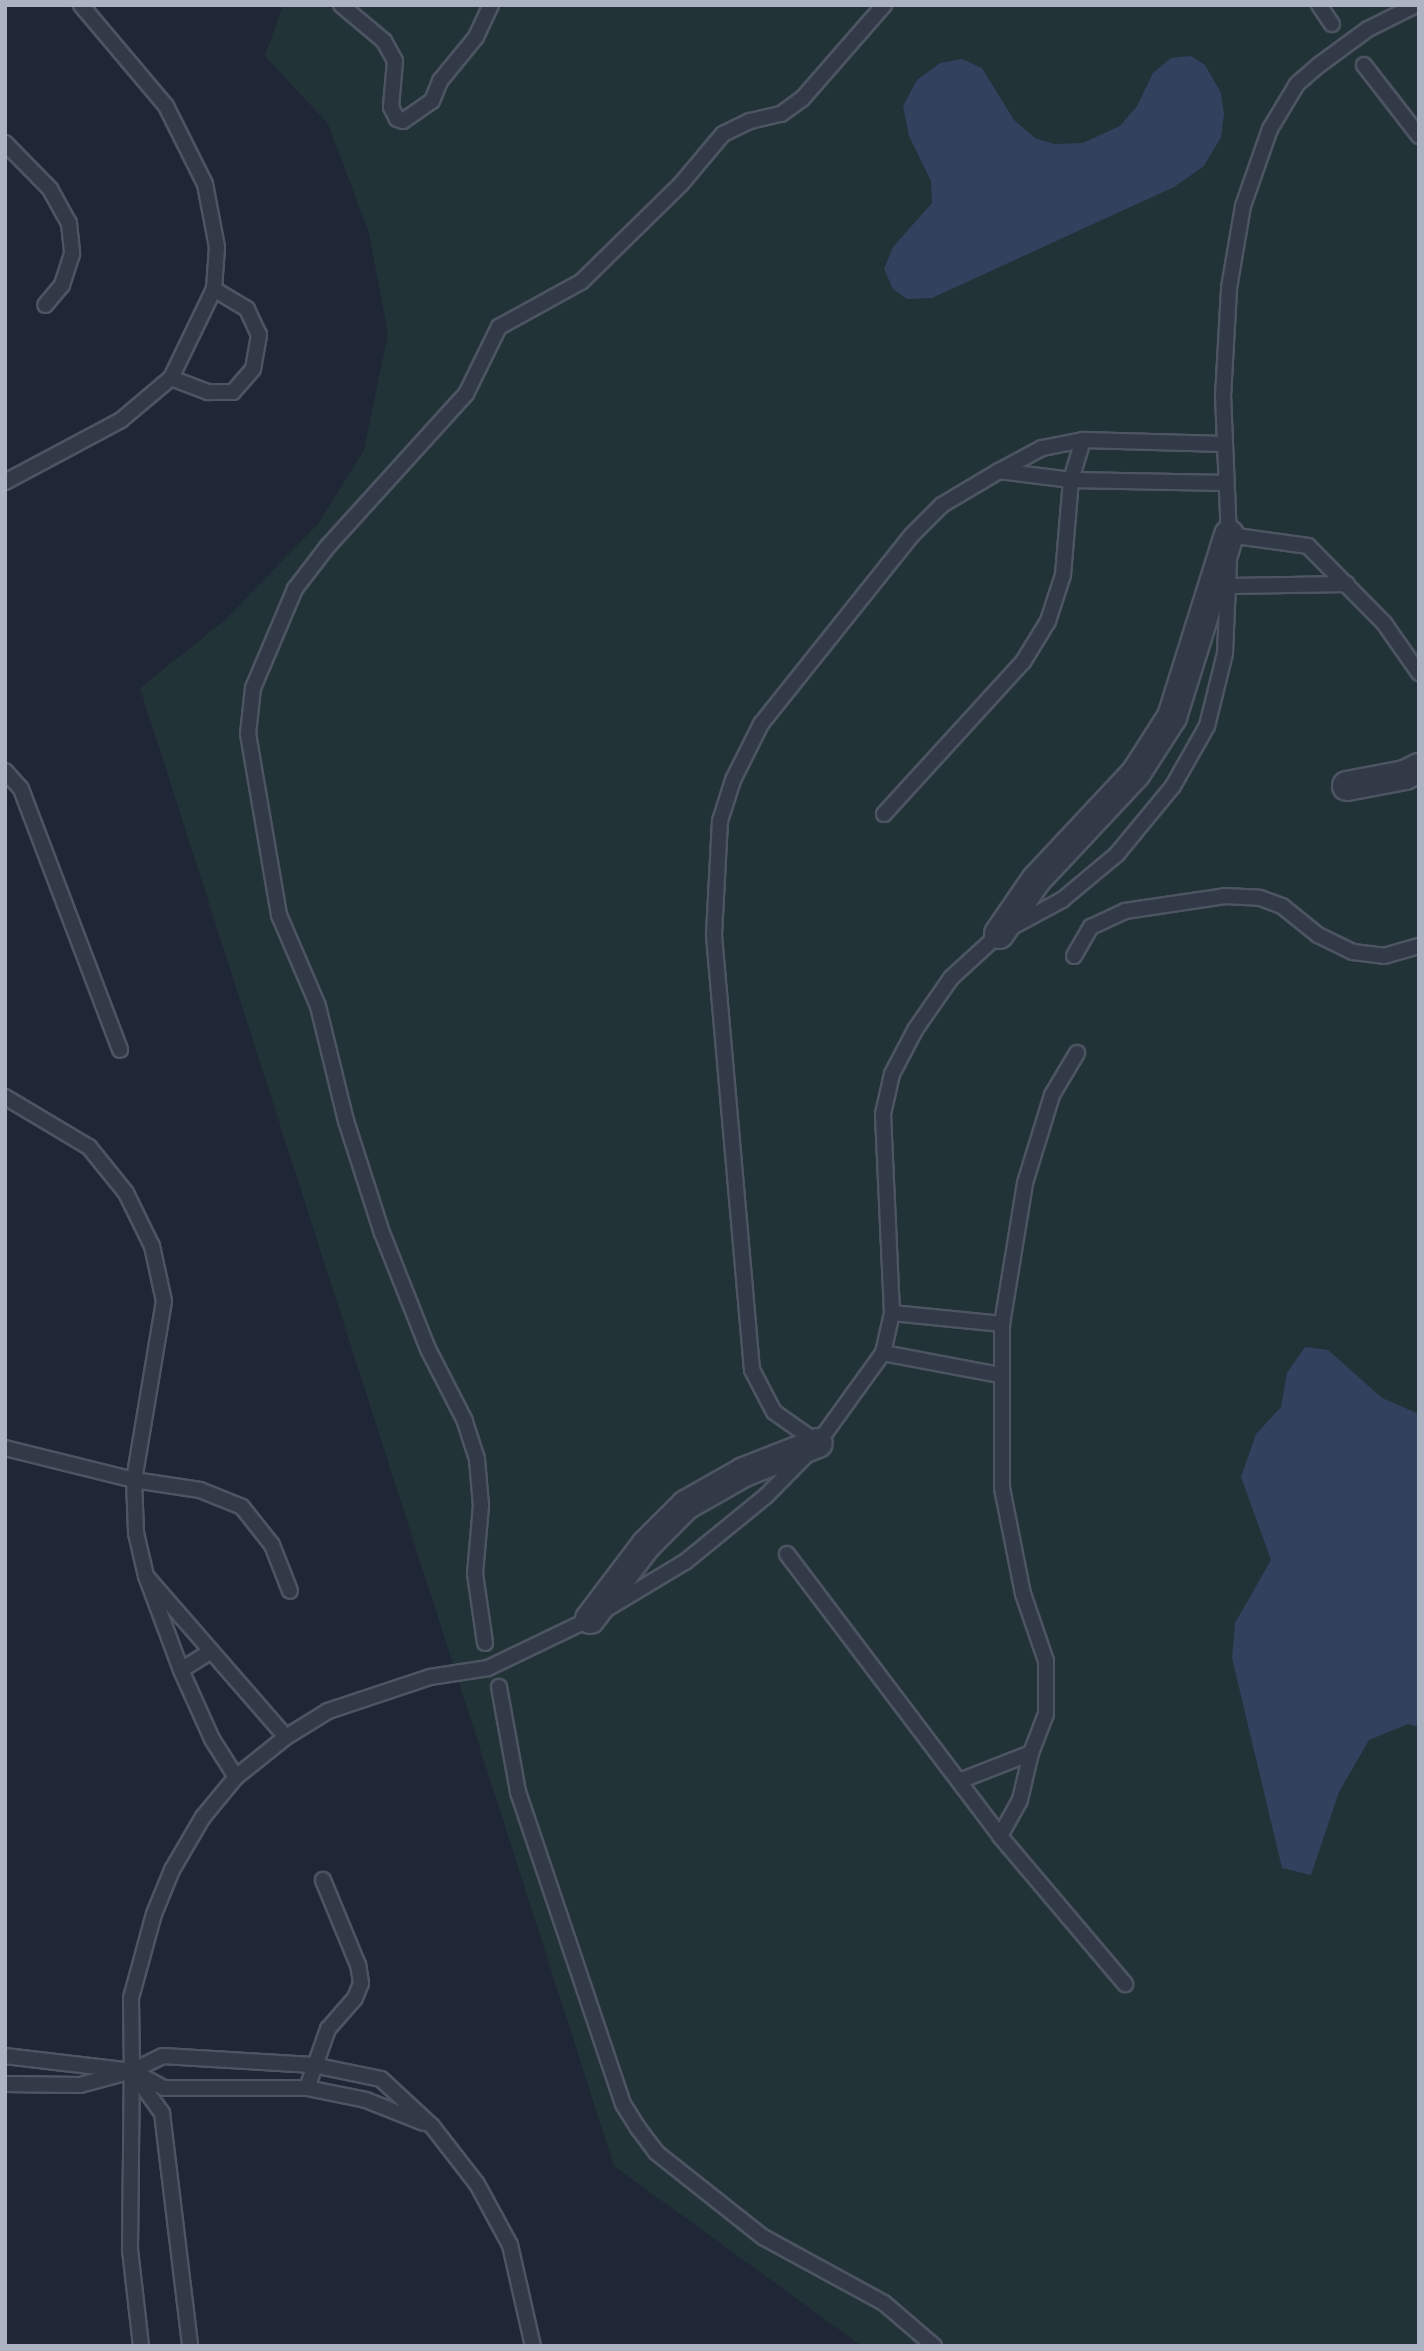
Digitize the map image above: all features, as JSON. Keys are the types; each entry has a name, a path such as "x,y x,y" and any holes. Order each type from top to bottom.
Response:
{"street":[{"path":"999,934 1036,880 1136,773 1172,717 1228,535"},
{"path":"1347,786 1405,775 1419,768"},
{"path":"590,1619 646,1545 686,1506 744,1472 818,1443"}],"lane":[{"path":"5,482 121,420 171,378 214,289 217,247 205,184 166,106 81,5"},
{"path":"341,5 384,41 395,61 391,107 397,119 403,121 432,102 440,81 476,37 491,5"},
{"path":"485,1643 475,1574 481,1506 477,1459 465,1421 428,1349 382,1233 346,1121 318,1006 279,915 248,734 253,688 295,589 328,546 466,394 499,327 582,282 681,184 723,134 750,121 781,114 802,99 884,5"},
{"path":"1319,5 1332,24"},
{"path":"141,2346 130,2249 131,1998 154,1914 172,1870 203,1817 236,1777 286,1737 368,1695 430,1677 488,1668 590,1619 685,1562 766,1496 818,1443 883,1353 892,1312 883,1114 892,1074 915,1030 951,978 999,934 1062,900 1117,854 1173,786 1207,726 1225,653 1230,586 1224,443 1229,288 1244,206 1270,129 1297,84 1368,29 1416,5"},
{"path":"1364,65 1419,136"},
{"path":"7,148 50,189 69,223 72,254 62,285 45,305"},
{"path":"171,378 208,392 233,392 253,369 259,335 247,309 214,289"},
{"path":"818,1443 774,1412 752,1370 714,935 720,821 733,780 761,724 912,535 942,505 1042,448 1083,440 1224,443"},
{"path":"884,814 1023,662 1048,621 1063,575 1071,480 1083,440"},
{"path":"999,471 1071,480 1226,483"},
{"path":"1228,535 1308,546 1384,623 1419,673"},
{"path":"1230,586 1347,584"},
{"path":"5,771 21,789 120,1051"},
{"path":"1074,956 1091,927 1125,911 1225,896 1260,898 1282,906 1318,935 1353,952 1384,956 1419,946"},
{"path":"1000,1836 1020,1800 1031,1753 1046,1714 1046,1661 1023,1594 1002,1488 999,1375 1002,1324 1025,1183 1052,1095 1077,1053"},
{"path":"5,1097 89,1147 126,1194 152,1246 164,1301 135,1480 136,1533 146,1576 181,1670 212,1739 236,1777"},
{"path":"892,1312 1002,1324"},
{"path":"883,1353 999,1375"},
{"path":"5,1448 135,1480 200,1490 242,1507 272,1545 290,1591"},
{"path":"787,1554 962,1780 1000,1836 1125,1984"},
{"path":"146,1576 286,1737"},
{"path":"181,1670 210,1652"},
{"path":"499,1687 518,1792 623,2104 638,2128 657,2153 763,2237 884,2303 934,2346"},
{"path":"962,1780 1031,1753"},
{"path":"307,2088 313,2064 328,2029 355,1998 361,1983 358,1965 323,1880"},
{"path":"5,2056 132,2071 164,2088 307,2088 366,2099 432,2126"},
{"path":"5,2084 80,2085 132,2071 163,2056 313,2064 381,2080 432,2126 478,2184 510,2245 533,2346"},
{"path":"132,2071 162,2113 190,2346"}],"shaded area":[{"path":"283,5 1419,5 1419,2346 862,2346 614,2166 140,688 224,621 318,524 364,450 388,334 369,233 328,124 265,56"}],"water":[{"path":"1191,56 1205,65 1221,93 1224,114 1221,137 1204,166 1174,187 932,298 907,299 893,289 884,269 893,247 932,203 931,181 909,136 903,106 917,80 940,63 962,59 982,68 1014,120 1035,138 1054,144 1083,143 1120,126 1137,106 1153,73 1171,58"},
{"path":"1305,1347 1328,1350 1382,1398 1419,1414 1419,1727 1408,1724 1369,1740 1339,1792 1311,1875 1282,1868 1232,1658 1235,1623 1271,1560 1241,1477 1256,1434 1281,1407 1287,1373"}]}
